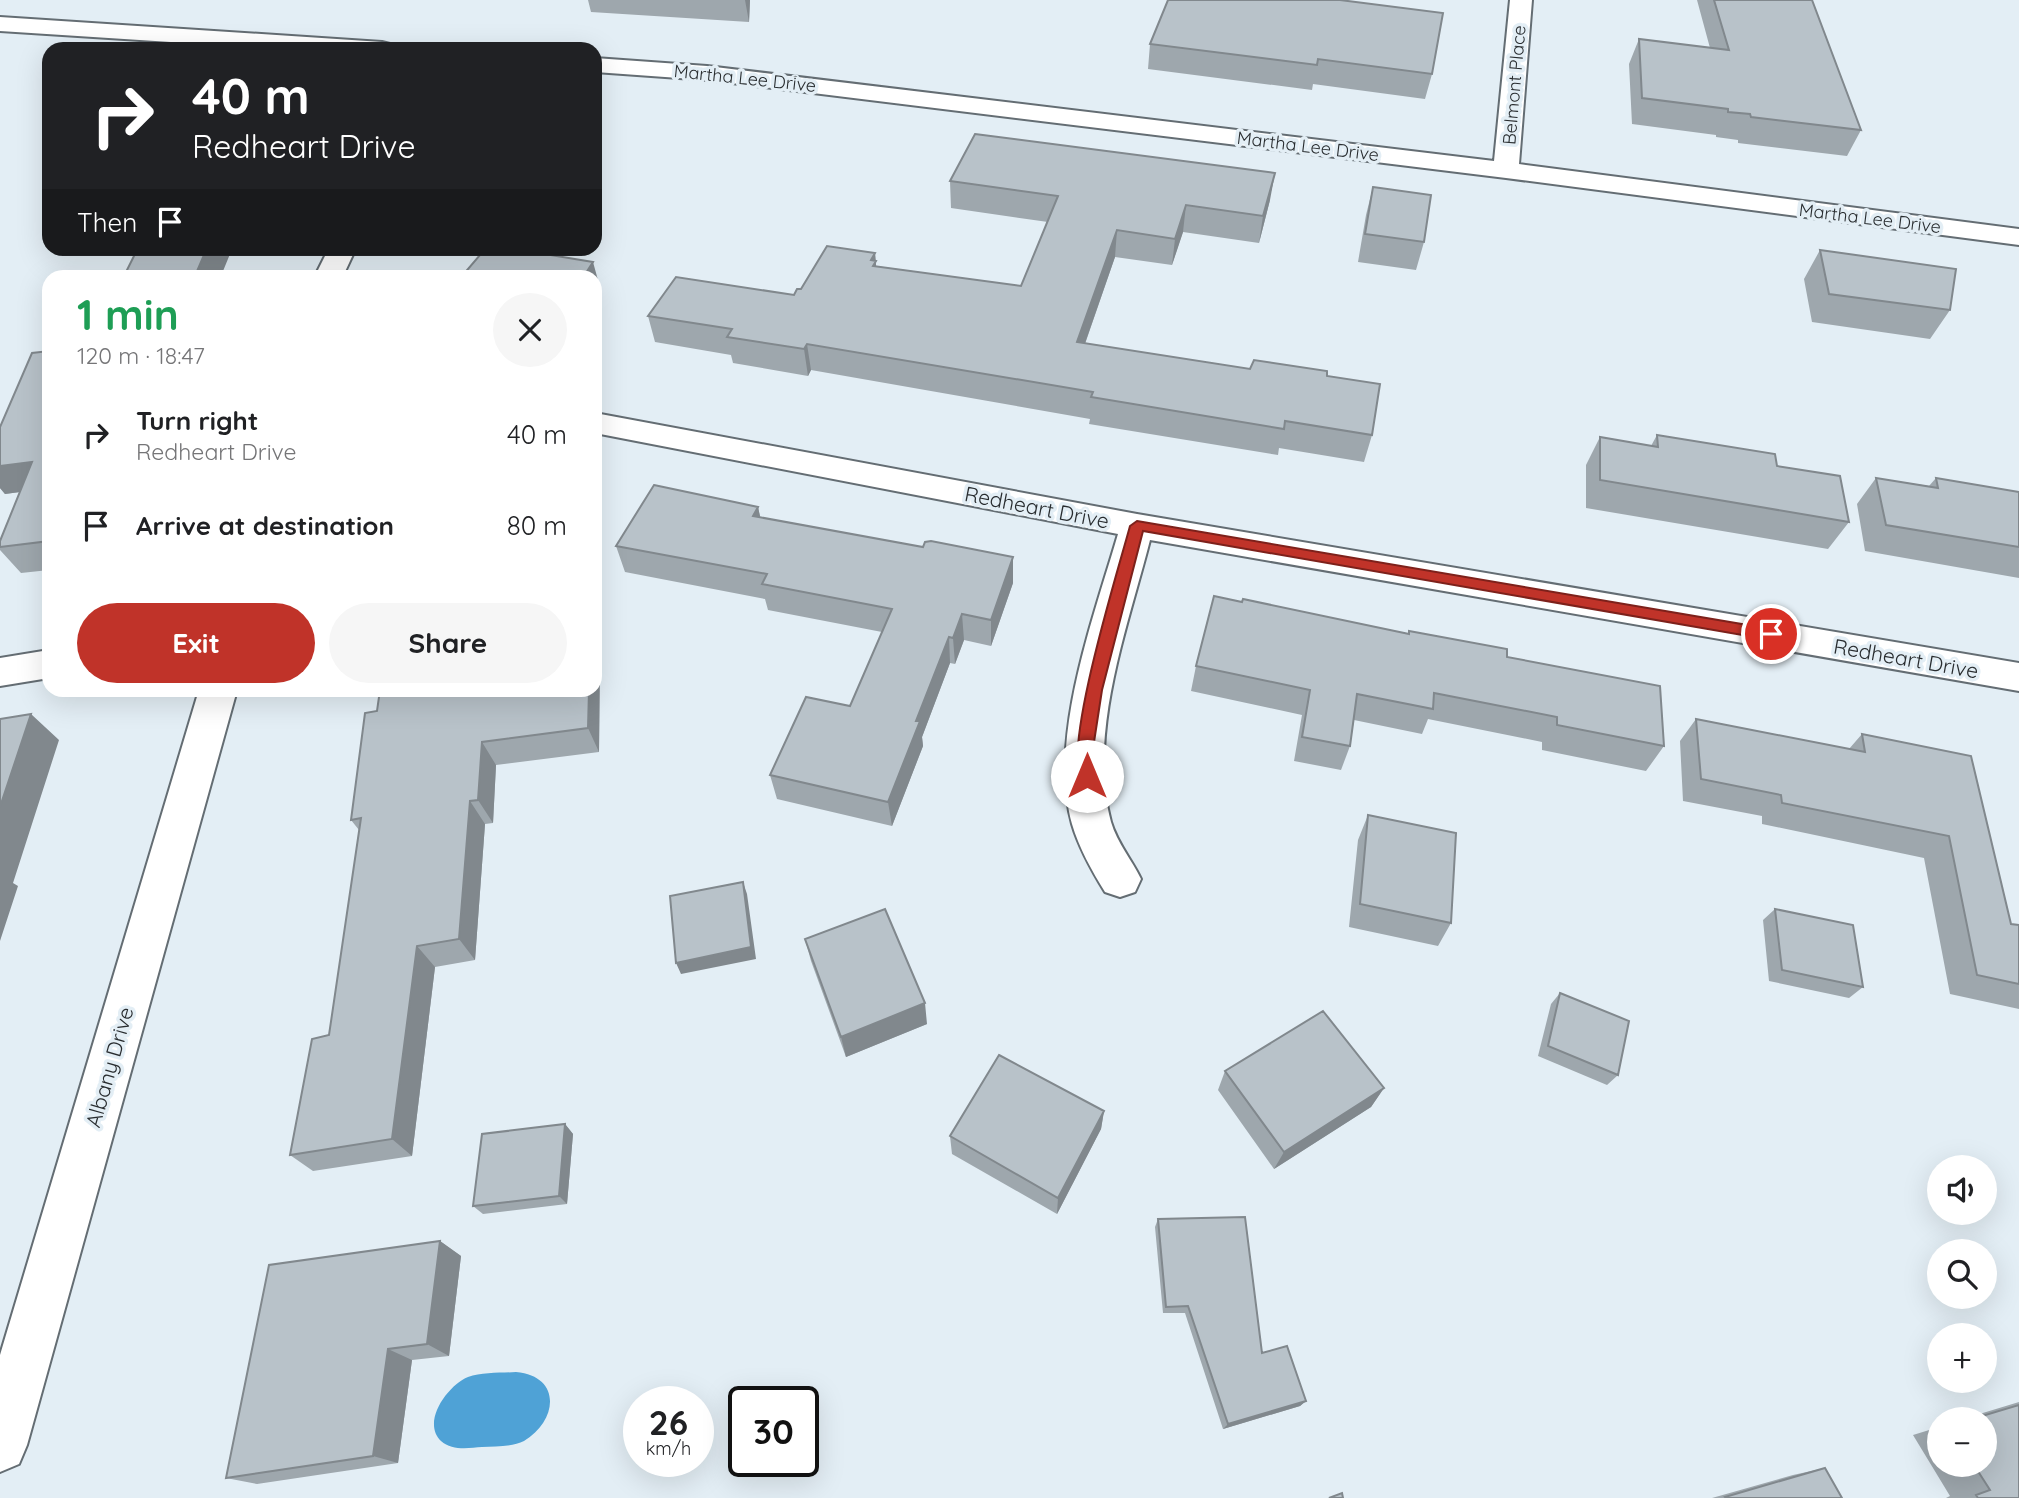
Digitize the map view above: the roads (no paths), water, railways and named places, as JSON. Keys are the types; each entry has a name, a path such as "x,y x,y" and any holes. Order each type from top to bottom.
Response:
{"street":[{"name":"Belmont Place","path":"1507,170 1521,0"},
{"path":"0,24 275,42"},
{"name":"Martha Lee Drive","path":"602,66 707,73 1507,170 2019,237"},
{"name":"Redheart Drive","path":"602,424 1137,526 2019,677"},
{"path":"1120,879 1103,851 1091,819 1084,755 1094,690 1137,526"},
{"path":"0,672 42,665"},
{"name":"Albany Drive","path":"0,1445 216,697"}],"water":[{"path":"516,1372 531,1375 548,1390 549,1411 535,1432 520,1443 504,1446 461,1448 441,1441 436,1433 435,1415 445,1396 460,1381 485,1373"}]}
